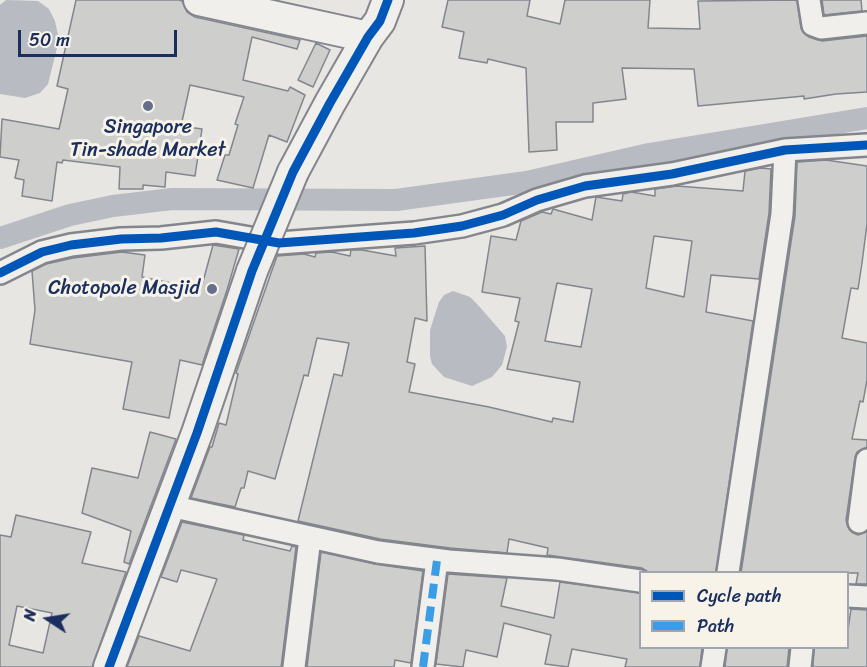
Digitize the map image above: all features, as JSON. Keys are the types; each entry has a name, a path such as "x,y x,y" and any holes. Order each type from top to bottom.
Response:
{"street":[{"path":"199,0 368,37"},
{"path":"109,667 219,371 252,271 293,172 368,37 380,21 388,0"},
{"path":"809,0 813,25 821,28 867,23"},
{"path":"0,273 42,252 71,245 216,232 279,243 414,233 462,226 503,215 537,200 585,186 672,174 785,150 867,146"},
{"path":"728,571 782,214 785,150"},
{"path":"859,522 867,460"},
{"path":"170,506 378,552 437,560 557,569 639,580"},
{"path":"294,667 310,538"},
{"path":"423,667 437,560"},
{"path":"849,596 867,597"},
{"path":"712,667 715,649"},
{"path":"800,667 802,649"}],"shaded area":[{"path":"6,0 38,1 49,9 58,35 48,84 40,93 25,98 0,94 0,5"},
{"path":"453,291 470,297 505,336 507,347 502,365 492,377 472,386 444,377 432,364 430,356 430,330 439,302 444,295"}],"building":[{"name":"Singapore Tin-shade Market","path":"76,0 179,0 182,1 187,12 195,17 300,40 297,49 252,37 243,80 288,91 290,87 305,95 287,142 269,135 253,188 217,180 225,155 229,155 238,125 235,124 244,97 190,85 181,126 202,129 195,176 166,172 165,187 143,185 143,189 119,189 120,167 63,160 62,163 57,162 52,201 22,196 24,180 15,178 19,160 0,157 2,119 59,129 68,89 57,86"},
{"path":"448,0 530,0 527,16 560,24 565,0 650,0 648,28 700,29 698,1 797,0 801,28 809,37 822,41 867,36 867,92 698,106 694,69 622,68 626,99 593,103 593,122 556,122 557,150 529,152 526,68 488,59 487,63 459,58 464,32 442,27"},
{"path":"822,0 861,0 862,11 824,15"},
{"path":"316,43 330,50 313,87 298,80"},
{"path":"826,160 867,166 867,224 862,263 858,289 851,288 842,338 867,343 867,380 852,439 867,440 867,447 857,452 855,458 846,520 852,532 858,535 867,531 867,584 856,584 858,573 849,573 849,571 741,571 795,216 797,162"},
{"path":"771,169 769,213 759,279 711,275 706,312 753,321 716,571 646,571 642,568 547,555 548,548 509,539 507,553 450,548 380,539 298,521 334,374 342,376 349,343 317,338 308,376 304,375 275,479 248,471 244,488 241,488 235,507 191,498 210,447 212,447 219,423 226,425 238,374 236,373 277,256 304,254 315,257 316,253 332,252 350,256 351,250 362,250 396,256 395,248 425,246 427,321 415,318 407,362 415,364 409,392 552,422 553,418 573,422 580,382 507,369 519,322 515,321 520,298 482,292 491,236 516,240 521,221 542,212 551,214 553,209 592,220 596,197 622,201 623,194 631,192 655,196 655,189 677,186 743,191 745,171","holes":["654,236 692,241 684,297 646,288","557,283 592,289 581,347 545,341"]},
{"path":"213,245 239,249 202,365 180,360 169,418 123,409 132,362 30,344 35,310 32,271 46,264 73,258 122,252 145,255 142,277 201,289"},
{"path":"150,432 176,439 129,564 124,562 131,531 82,513 92,468 138,478"},
{"path":"16,515 91,532 82,563 126,572 92,667 0,667 0,535 11,537","holes":["17,606 52,613 43,653 9,645"]},
{"path":"182,522 244,535 243,540 290,551 292,546 296,547 281,667 127,667 139,636 190,651 217,579 181,570 177,582 161,577"},
{"path":"321,552 375,564 423,571 411,663 395,660 394,667 307,667"},
{"path":"448,574 507,578 501,606 554,618 560,582 639,593 639,649 702,649 700,667 625,667 627,659 572,649 568,667 545,664 551,635 504,623 497,657 466,650 463,667 436,664"},
{"path":"851,609 867,610 867,667 813,667 814,649 849,649"},
{"path":"727,649 789,649 787,667 725,667"}],"waterway":[{"path":"0,238 70,215 113,206 172,199 396,200 527,182 649,154 867,118"}],"marked path":[{"path":"423,667 437,560"}],"cycle path":[{"path":"109,667 197,433 252,271 293,172 368,37 380,21 388,0"},
{"path":"0,273 42,252 71,245 121,239 161,238 216,232 279,243 414,233 462,226 503,215 537,200 585,186 672,174 785,150 867,145"}],"place":[{"name":"Singapore Tin-shade Market","path":"148,106"},
{"name":"Chotopole Masjid","path":"212,289"}]}
